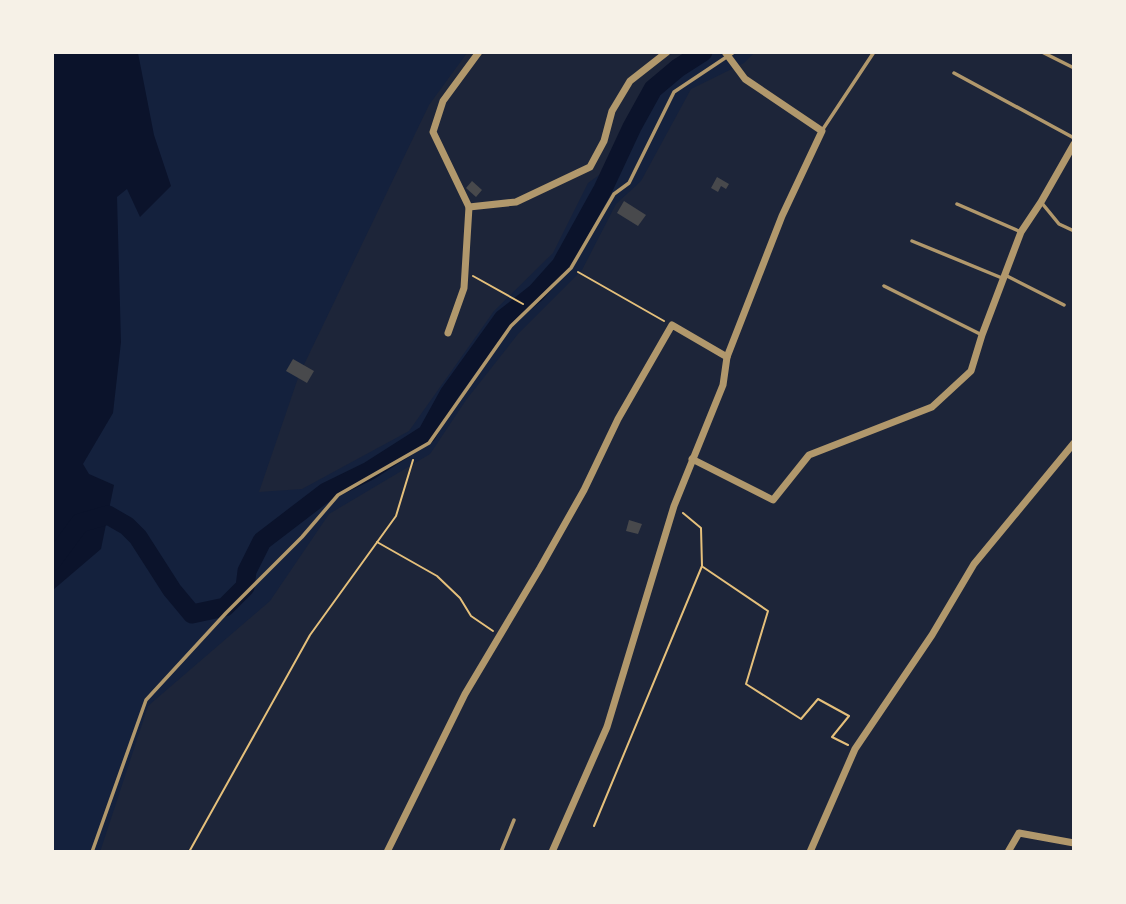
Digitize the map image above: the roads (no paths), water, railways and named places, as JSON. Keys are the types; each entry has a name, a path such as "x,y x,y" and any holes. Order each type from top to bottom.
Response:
{"street":[{"path":"448,333 464,288 469,207 433,132 443,101 479,52"},
{"path":"469,207 516,202 590,167 604,141 612,111 630,81 667,52"},
{"path":"552,852 607,727 674,506 723,384 727,357 782,216 822,131 745,79 729,54"},
{"path":"692,459 773,500 809,455 932,407 971,372 1021,232 1073,144"},
{"path":"387,852 464,694 553,546 618,419 672,325 727,357"},
{"path":"810,852 855,749 932,635 974,564 1073,443"},
{"path":"1008,852 1019,833 1073,843"}],"lane":[{"path":"822,131 874,52"},
{"path":"1042,52 1073,68"},
{"path":"92,852 146,700 226,613 302,537 338,495 429,443 511,326 571,268 614,194 629,183 674,92 729,54"},
{"path":"954,73 1073,138"},
{"path":"1041,202 1059,224 1073,231"},
{"path":"957,204 1021,232"},
{"path":"912,241 1005,277 1064,306"},
{"path":"884,286 982,335"},
{"path":"500,852 514,820"}],"waterway":[{"path":"52,561 80,523 108,515 127,526 138,537 172,590 192,614 225,607 245,587 247,571 262,541 326,492 369,471 427,434 449,394 503,319 536,293 561,265 653,89 703,52"}]}
